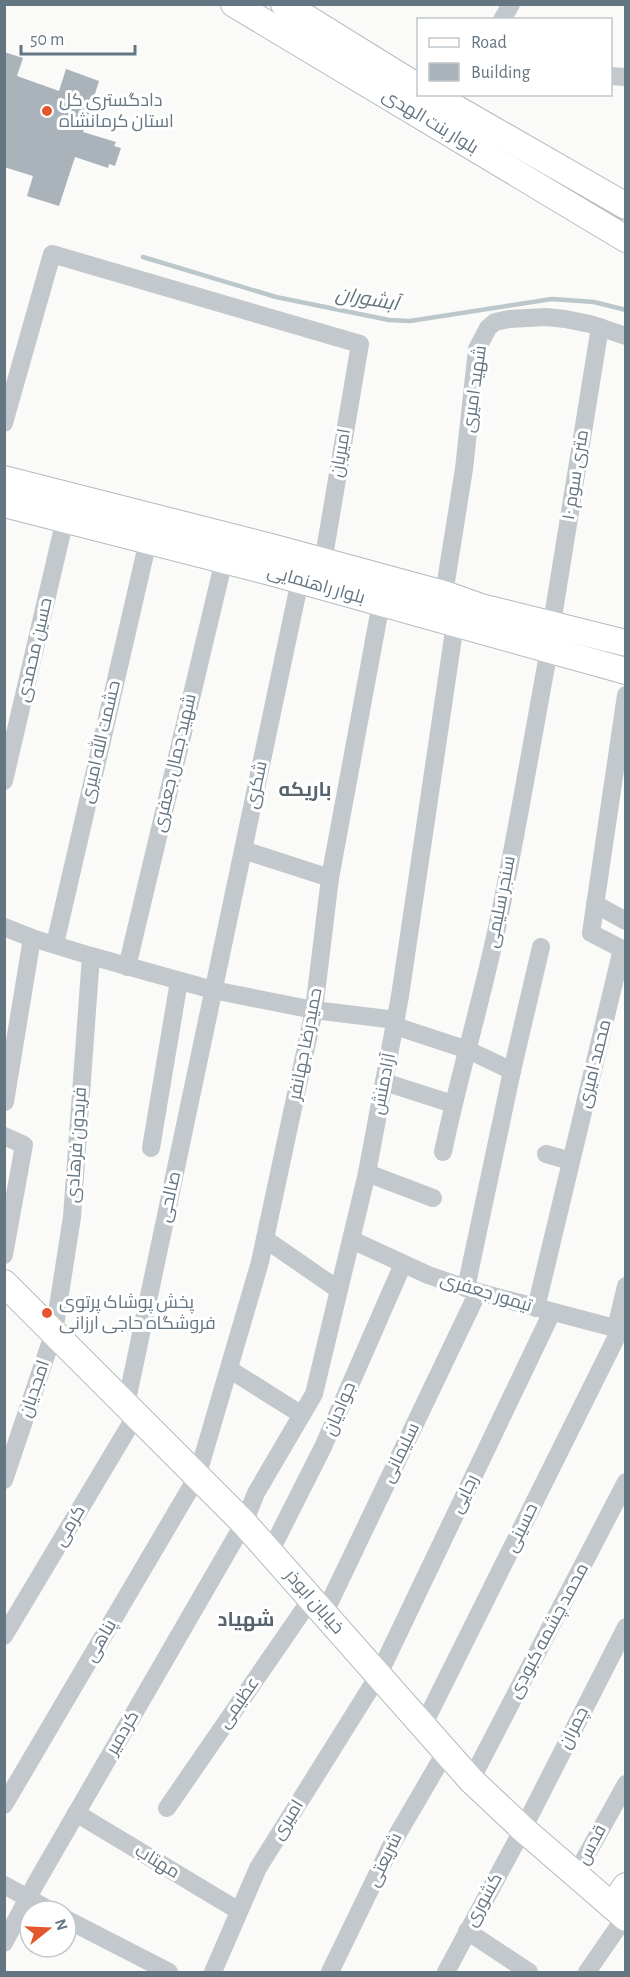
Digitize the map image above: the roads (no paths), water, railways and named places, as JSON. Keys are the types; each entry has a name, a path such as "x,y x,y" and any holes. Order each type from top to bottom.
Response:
{"main road":[{"name":"بلوار بنت الهدی","path":"234,4 626,239"},
{"name":"بلوار بنت الهدی","path":"284,4 417,86"},
{"name":"بلوار بنت الهدی","path":"445,98 626,206"},
{"name":"بلوار راهنمایی","path":"4,479 444,594 481,607 626,643"},
{"name":"بلوار راهنمایی","path":"4,504 300,580 626,671"},
{"name":"خیابان ابوذر","path":"4,1283 244,1523 471,1779 523,1829 576,1874 622,1907"}],"street":[{"path":"503,18 511,4"},
{"name":"امیریان","path":"4,423 52,254 360,344 323,562"},
{"name":"شهید امیری","path":"444,594 464,470 477,349 484,334 495,322 509,319 565,319 626,336"},
{"name":"۱۰ متری سوم","path":"552,623 600,327"},
{"name":"حسین محمدی","path":"4,781 64,519"},
{"name":"حشمت الله امیری","path":"55,944 148,541"},
{"name":"شهید جمال جعفری","path":"127,967 224,560"},
{"name":"شکری","path":"213,990 300,580"},
{"name":"حمیدرضا جهانفر","path":"197,1477 260,1262 314,1010 330,878 381,603"},
{"name":"آزادمنش","path":"244,1523 256,1493 314,1394 367,1173 395,1023 455,624"},
{"name":"سنجر سلیمی","path":"443,1152 498,924 549,650"},
{"name":"محمد امیری","path":"544,1310 571,1161 622,949 591,933 626,695"},
{"path":"243,850 330,878"},
{"path":"596,904 626,921"},
{"path":"4,927 32,938 127,967 213,990 395,1023 468,1050 512,1071"},
{"path":"5,1102 11,1030 32,938"},
{"path":"472,1290 512,1071 541,947"},
{"name":"فریدون فرهادی","path":"54,1332 72,1217 91,956"},
{"path":"151,1148 179,981"},
{"name":"صالحی","path":"131,1410 213,990"},
{"path":"384,1082 453,1104"},
{"path":"4,1136 24,1145 4,1255"},
{"path":"546,1154 571,1161"},
{"path":"367,1173 433,1198"},
{"path":"265,1239 339,1290"},
{"name":"تیمور جعفری","path":"351,1240 428,1275 472,1290 621,1330"},
{"name":"جوادیان","path":"270,1552 323,1447 403,1264"},
{"name":"حسینی","path":"423,1726 621,1330 626,1286"},
{"name":"سلیمانی","path":"317,1606 472,1290"},
{"name":"رجایی","path":"378,1676 544,1310"},
{"name":"امجدیان","path":"4,1480 54,1332"},
{"path":"229,1369 302,1415"},
{"name":"کرمی","path":"4,1636 131,1410"},
{"name":"پناهی","path":"4,1805 197,1477"},
{"name":"محمد چشمه کبودی","path":"471,1779 626,1482"},
{"name":"کردمیر","path":"28,1899 244,1523"},
{"name":"عظیمی","path":"166,1808 317,1606"},
{"name":"چمران","path":"523,1829 626,1627"},
{"name":"امیری","path":"213,1972 258,1868 378,1676"},
{"name":"شریعتی","path":"330,1972 393,1842 446,1751"},
{"name":"قدس","path":"576,1874 626,1784"},
{"name":"مهتاب","path":"76,1813 238,1911"},
{"name":"کشوری","path":"446,1972 523,1829"},
{"path":"4,1885 28,1899"},
{"path":"587,1972 622,1907"},
{"name":"کردمیر","path":"4,1943 18,1917"},
{"path":"78,1925 169,1972"},
{"path":"467,1931 529,1972"}],"waterway":[{"name":"آبشوران","path":"143,257 276,297 389,320 410,321 552,299 594,302 626,310"}],"place":[{"name":"دادگستری کل استان کرمانشاه","path":"47,111"},
{"name":"پخش پوشاک پرتوی فروشگاه حاجی ارزانی","path":"47,1313"}],"district":[{"name":"باریکه","path":"305,790"},
{"name":"شهیاد","path":"246,1620"}]}
